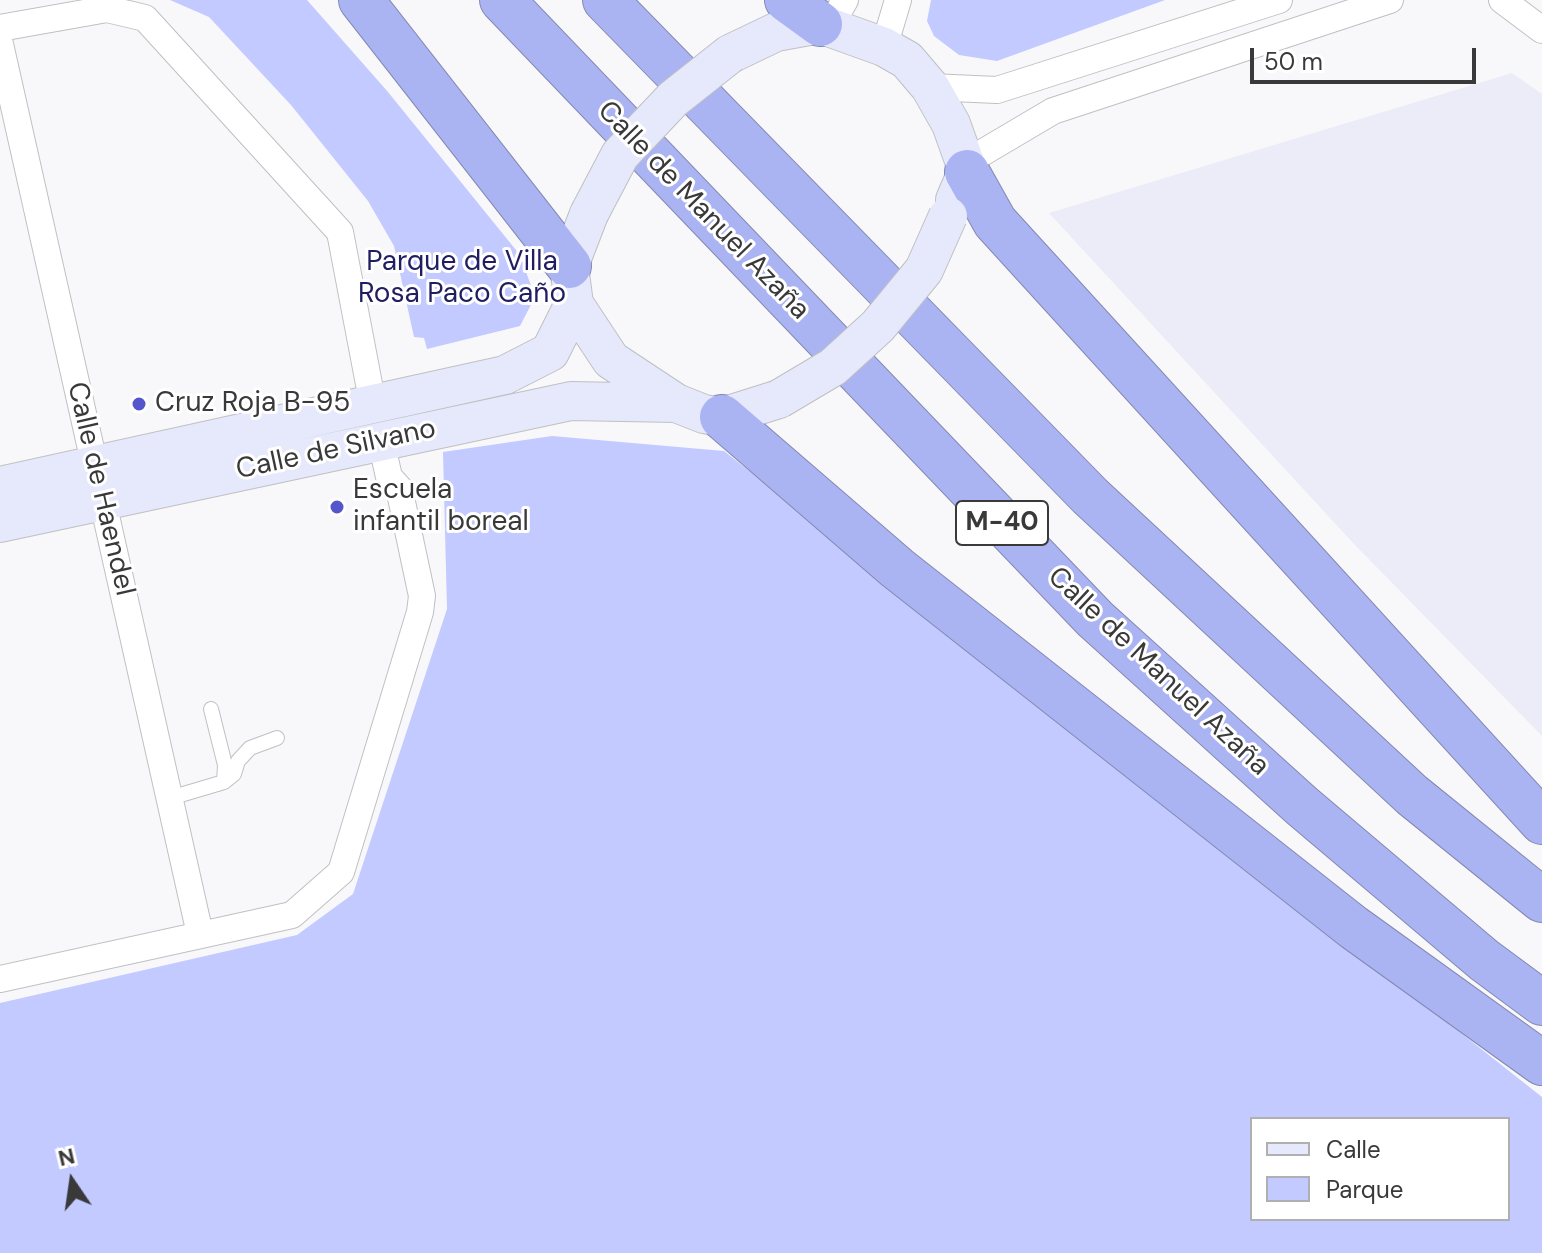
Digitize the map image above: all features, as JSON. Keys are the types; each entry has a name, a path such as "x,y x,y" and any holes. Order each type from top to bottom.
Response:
{"highway":[{"path":"361,0 572,285"},
{"name":"Calle de Manuel Azaña","path":"502,0 1095,619 1302,806 1484,960 1542,1003"},
{"name":"M-40","path":"605,0 1090,496 1412,795 1542,900"},
{"path":"966,168 995,222 1542,822"},
{"path":"722,417 897,568 1353,927 1542,1063"}],"street":[{"path":"884,47 898,0"},
{"path":"930,87 956,91 997,90 1279,0"},
{"path":"572,285 611,360 676,403 722,417 779,399 833,367 878,326 924,270 966,168 1053,111 1390,0"},
{"path":"1502,0 1542,30"},
{"path":"0,28 107,9 145,18 340,232 389,477 399,488 422,596 416,625 341,872 292,915 0,979"},
{"name":"Calle de Silvano","path":"377,423 505,375 550,352 572,285 589,214 620,155 673,99 730,54 812,16"},
{"path":"812,16 907,60 930,87 951,124 966,168"},
{"name":"Calle de Haendel","path":"0,44 200,934"},
{"name":"Calle de Silvano","path":"0,523 99,483 377,423 571,401 676,403"},
{"name":"Calle de Silvano","path":"0,486 99,483"}],"lane":[{"path":"211,709 225,765 224,782"},
{"path":"170,798 224,782 234,774 238,761 250,748 277,738"}],"shaded area":[{"path":"1512,73 1542,94 1542,736 1353,543 1049,213"}],"green space":[{"name":"Parque de Villa Rosa Paco Caño","path":"170,0 307,0 388,92 520,255 535,297 520,326 427,349 424,338 414,337 394,246 368,201 291,105 209,17"},
{"path":"931,0 1165,0 997,61 959,55 934,36 927,21"},
{"path":"552,436 724,451 1542,1097 1542,1253 0,1253 0,1003 297,935 353,894 447,609 443,452"}],"place":[{"name":"Cruz Roja B-95","path":"139,404"},
{"name":"Escuela infantil boreal","path":"337,507"}]}
